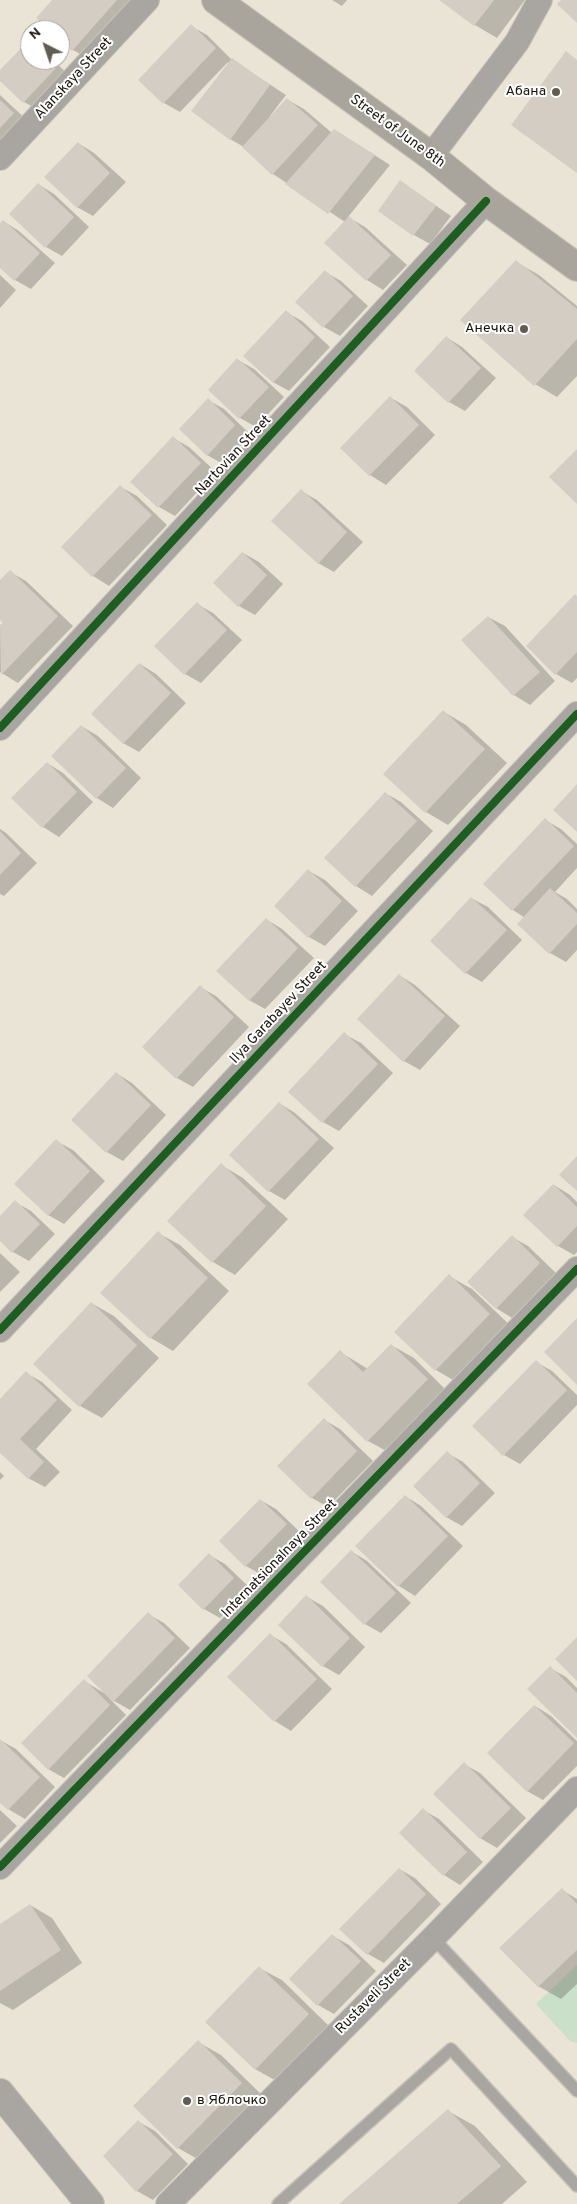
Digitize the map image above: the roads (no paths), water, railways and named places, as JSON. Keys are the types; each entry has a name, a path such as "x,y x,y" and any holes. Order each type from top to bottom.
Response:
{"highway":[{"name":"Street of June 8th","path":"216,0 431,156 486,201 577,267"}],"street":[{"name":"Alanskaya Street","path":"0,158 147,0"},
{"path":"431,156 517,42 540,0"},
{"name":"Nartovian Street","path":"0,728 486,201"},
{"name":"Ilya Garabayev Street","path":"0,1330 577,714"},
{"name":"Internatsionalnaya Street","path":"0,1867 577,1269"},
{"name":"Rustaveli Street","path":"168,2204 433,1938 577,1789"},
{"path":"0,2093 90,2204"}],"lane":[{"path":"433,1938 576,2088"},
{"path":"278,2204 451,2050 577,2186"}],"place":[{"name":"Абана","path":"556,92"},
{"name":"Анечка","path":"524,329"},
{"name":"в Яблочко","path":"187,2101"}]}
